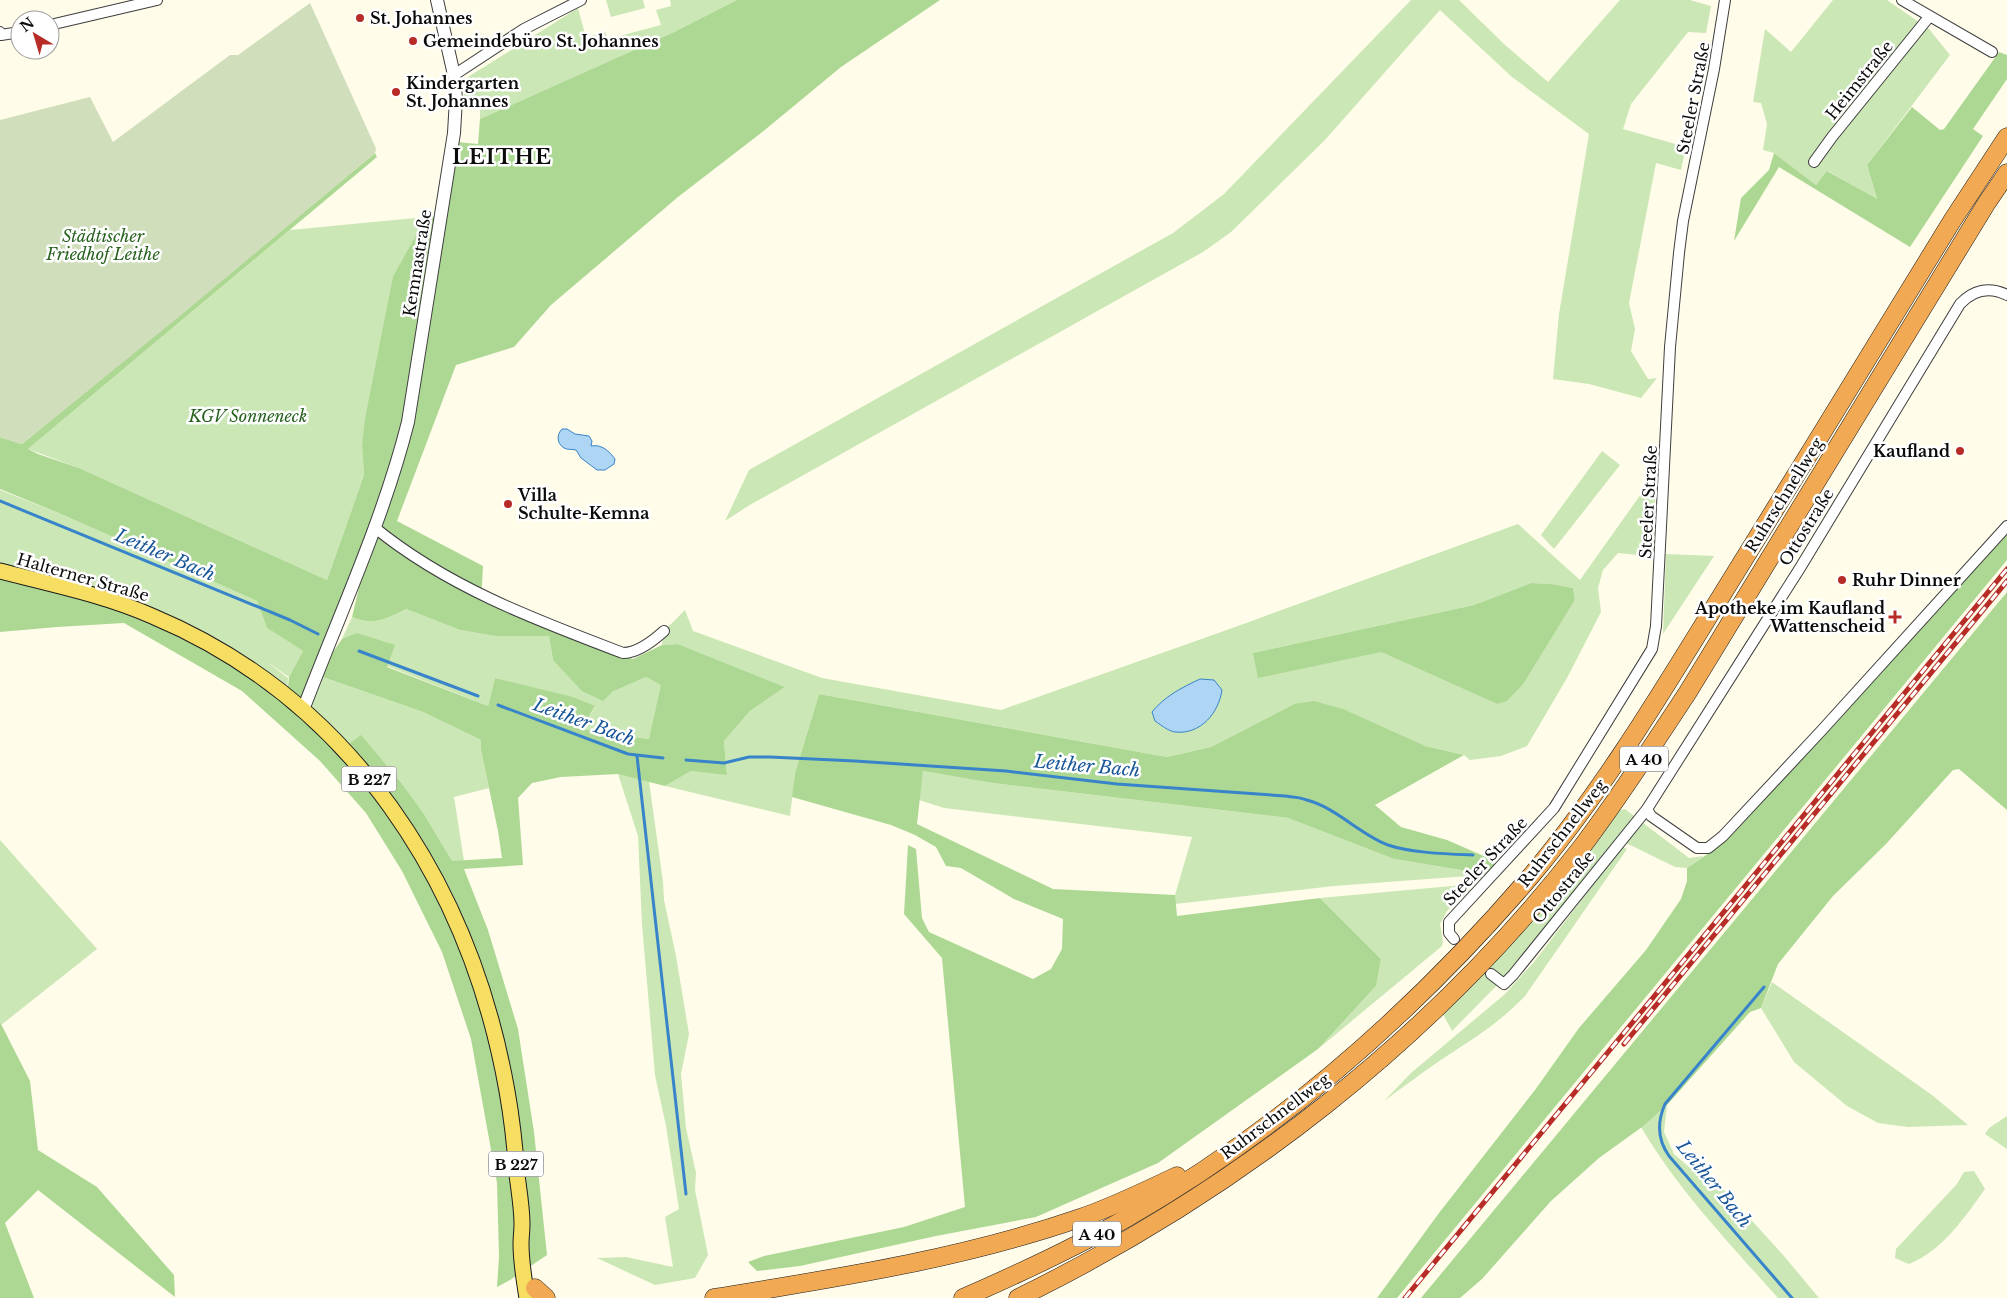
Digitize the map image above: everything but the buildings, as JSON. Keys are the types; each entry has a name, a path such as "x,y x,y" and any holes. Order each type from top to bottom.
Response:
{"highway":[{"name":"Ruhrschnellweg","path":"963,1298 1029,1269 1085,1240 1159,1198 1223,1156 1333,1073 1393,1021 1466,947 1531,876 1564,834 1643,722 1952,221 2007,137"},
{"name":"Ruhrschnellweg","path":"1018,1298 1137,1236 1220,1183 1274,1145 1344,1090 1407,1034 1483,961 1512,929 1581,848 1650,750 1682,701 1980,212 2007,173"},
{"path":"714,1298 891,1268 1050,1227 1105,1209 1223,1156"}],"main road":[{"name":"Halterner Straße","path":"0,571 126,606 153,616 226,654 250,669 303,710 336,742 380,792 424,855 452,909 472,959 488,1008 500,1056 512,1123 522,1226 527,1240 533,1296"}],"street":[{"path":"60,23 157,0"},
{"name":"Kemnastraße","path":"303,710 374,527 399,456 414,387 454,133 456,99 454,75 438,0"},
{"path":"454,75 524,29 581,0"},
{"name":"Steeler Straße","path":"1454,939 1449,933 1449,922 1554,808 1654,643 1658,598 1670,347 1679,253 1683,221 1714,69 1725,0"},
{"path":"1902,0 1992,52"},
{"name":"Heimstraße","path":"1814,162 1929,17"},
{"name":"Ottostraße","path":"1491,974 1504,984 1648,809 1800,568 1960,304 1972,294 1984,289 2007,295"},
{"path":"374,527 422,562 486,598 623,653 632,653 664,631"},
{"path":"1648,809 1651,816 1697,848 1708,848 1723,836 2005,533"}],"green space":[{"path":"606,0 643,0 645,8 611,17"},
{"path":"670,0 737,0 672,33 480,119 480,101 463,98 468,77 578,8 586,38 605,32 608,39 661,25 656,10 671,6"},
{"path":"737,0 940,0 841,67 761,133 678,197 551,305 514,347 456,365 397,521 483,566 481,601 633,659 662,645 678,644 785,687 750,711 724,741 727,775 691,771 665,786 618,774 561,777 532,783 518,798 523,865 464,869 488,930 518,1029 534,1132 547,1255 497,1287 499,1257 497,1183 471,1039 442,952 402,871 366,813 320,761 242,691 124,623 0,632 0,574 125,607 210,645 342,749 361,735 403,785 424,814 452,861 502,858 481,750 481,740 423,712 317,675 304,709 287,696 289,677 303,651 267,628 257,601 0,489 0,437 22,444 375,153 377,157 28,449 79,468 327,580 364,475 362,445 365,419 393,276 426,217 446,216 457,142 478,144 480,119 672,33","holes":["371,537 352,617 367,621 380,620 406,609 460,630 495,636 549,636 553,660 582,691 603,701 612,692 646,677 661,685 649,739 582,729 595,706 573,697 495,678 488,706 387,667 395,645 357,633 342,639 318,674"]},
{"path":"1411,0 1459,0 1504,44 1548,82 1620,0 1690,0 1711,6 1706,33 1688,32 1631,104 1623,129 1686,147 1681,170 1656,163 1629,303 1635,329 1631,351 1648,379 1657,378 1641,398 1589,384 1553,379 1559,314 1589,134 1512,77 1440,10 1324,141 1231,232 1203,252 748,506 725,521 749,470 1173,233 1224,194"},
{"path":"1833,0 1887,0 1929,29 1950,55 1867,165 1877,200 1828,171 1816,185 1774,153 1763,150 1767,124 1761,103 1753,102 1765,29 1791,52"},
{"name":"Städtischer Friedhof Leithe","path":"310,3 374,144 375,153 181,315 22,444 0,437 0,120 90,97 113,142 230,55 238,55"},
{"path":"1999,52 2007,55 2007,79 1973,129 1983,136 1910,247 1779,167 1734,241 1741,198 1769,170 1774,153 1816,185 1827,171 1877,199 1867,165 1912,107 1940,130 1944,129"},
{"name":"KGV Sonneneck","path":"426,217 393,276 362,445 364,475 327,580 79,468 28,449 290,230"},
{"path":"1602,451 1620,465 1554,549 1541,535"},
{"path":"1658,470 1653,521 1657,557 1618,553 1603,570 1598,588 1601,612 1567,678 1527,746 1501,756 1470,760 1464,755 1425,746 1294,704 1211,747 1167,757 819,694 795,773 790,816 665,786 691,771 727,774 724,741 750,711 785,687 678,644 662,645 664,631 685,610 693,631 822,678 1001,710 1518,524 1580,580","holes":["1531,583 1573,588 1575,600 1524,683 1497,704 1381,652 1253,653 1474,605"]},
{"path":"0,490 61,514 257,601 267,628 303,651 289,677 266,661 288,678 287,696 251,668 0,570"},
{"path":"2007,534 2007,560 1397,1298 1377,1298 1439,1213 1535,1090 1579,1028 1646,950 1681,899 1687,881 1687,868 1712,851"},
{"path":"1666,554 1714,556 1663,634"},
{"path":"1531,583 1573,588 1575,600 1524,683 1507,701 1497,704 1381,652 1258,678 1253,653 1474,605"},
{"path":"2007,592 2007,810 1959,769 1953,770 1886,844 1833,896 1778,964 1761,1008 1750,1012 1667,1105 1642,1127 1599,1158 1551,1201 1482,1279 1460,1298 1421,1298"},
{"path":"406,609 460,630 495,636 549,636 553,660 612,692 646,677 662,685 650,739 582,729 595,707 495,678 488,706 387,666 394,646 342,639 352,617 367,621 380,620"},
{"path":"317,675 423,712 481,740 481,750 489,788 454,797 464,861 452,861 424,814 403,785 361,736 343,748 304,709"},
{"path":"819,694 1167,757 1211,747 1294,704 1314,701 1343,709 1425,746 1464,755 1375,805 1401,827 1447,840 1486,857 1499,867 1485,874 1394,859 1288,818 992,783 923,771 917,824 1053,889 1175,895 1177,916 1320,898 1381,959 1376,986 1318,1049 1158,1163 1036,1217 936,1236 800,1266 757,1271 748,1262 764,1256 904,1227 965,1207 942,958 904,914 908,845 916,849 922,918 929,932 1033,979 1051,969 1062,949 1063,919 1014,899 961,868 946,866 936,847 915,835 891,825 792,797 795,773"},
{"path":"923,771 992,783 1288,818 1394,859 1485,874 1477,882 1468,876 1334,886 1175,904 1175,895 1192,837 944,808 919,800"},
{"path":"618,774 649,781 664,900 676,956 689,1034 681,1074 686,1128 696,1173 695,1190 708,1255 695,1278 655,1285 597,1258 626,1257 673,1267 665,1217 679,1209 666,1126 655,1075 642,924 638,836"},
{"path":"1625,809 1689,858 1704,856 1687,868 1675,867 1618,839 1510,972 1452,1031 1443,1014 1508,947 1551,896 1614,811"},
{"path":"0,840 97,949 1,1025 0,1022"},
{"path":"1622,847 1627,849 1525,996 1494,1024 1424,1071 1384,1101 1411,1073 1505,994 1534,962"},
{"path":"1463,885 1470,890 1447,911 1440,924 1442,946 1318,1049 1376,986 1381,959 1320,898"},
{"path":"1772,982 1932,1095 1968,1125 1908,1127 1878,1123 1847,1106 1794,1062 1761,1008"},
{"path":"0,1022 30,1081 38,1150 97,1187 174,1275 175,1297 38,1190 5,1223 34,1298 0,1298"},
{"path":"1667,1105 1664,1132 1674,1154 1689,1167 1713,1178 1784,1256 1819,1298 1778,1298 1688,1195 1641,1127"},
{"path":"2007,1116 2007,1149 1985,1134 1989,1128"},
{"path":"1974,1171 1985,1189 1952,1232 1932,1251 1909,1264 1895,1258 1896,1249 1957,1184 1964,1172"}],"water":[{"path":"562,429 567,429 575,434 589,436 592,441 591,446 599,446 608,451 615,459 614,464 605,470 597,470 581,458 576,450 561,446 558,438"},
{"path":"1200,679 1214,680 1222,690 1213,714 1201,726 1193,730 1175,732 1155,721 1152,712 1162,701"}],"waterway":[{"name":"Leither Bach","path":"0,501 290,620 318,634"},
{"name":"Leither Bach","path":"359,651 478,696"},
{"name":"Leither Bach","path":"498,705 628,754 663,758"},
{"path":"637,756 686,1194"},
{"name":"Leither Bach","path":"686,760 724,763 749,757 770,757 855,761 1006,771 1117,784 1296,797 1328,809 1377,840 1397,848 1441,854 1473,855"},
{"name":"Leither Bach","path":"1764,987 1665,1104 1661,1117 1660,1137 1669,1156 1792,1298"}],"railway":[{"path":"1405,1298 2007,569"},
{"path":"1624,1044 2007,581"}],"place":[{"name":"St. Johannes","path":"360,18"},
{"name":"Gemeindebüro St. Johannes","path":"413,41"},
{"name":"Kindergarten St. Johannes","path":"396,92"},
{"name":"Kaufland","path":"1960,451"},
{"name":"Villa Schulte-Kemna","path":"508,504"},
{"name":"Ruhr Dinner","path":"1842,580"},
{"name":"Apotheke im Kaufland Wattenscheid","path":"1895,617"}],"district":[{"name":"LEITHE","path":"502,157"}]}
